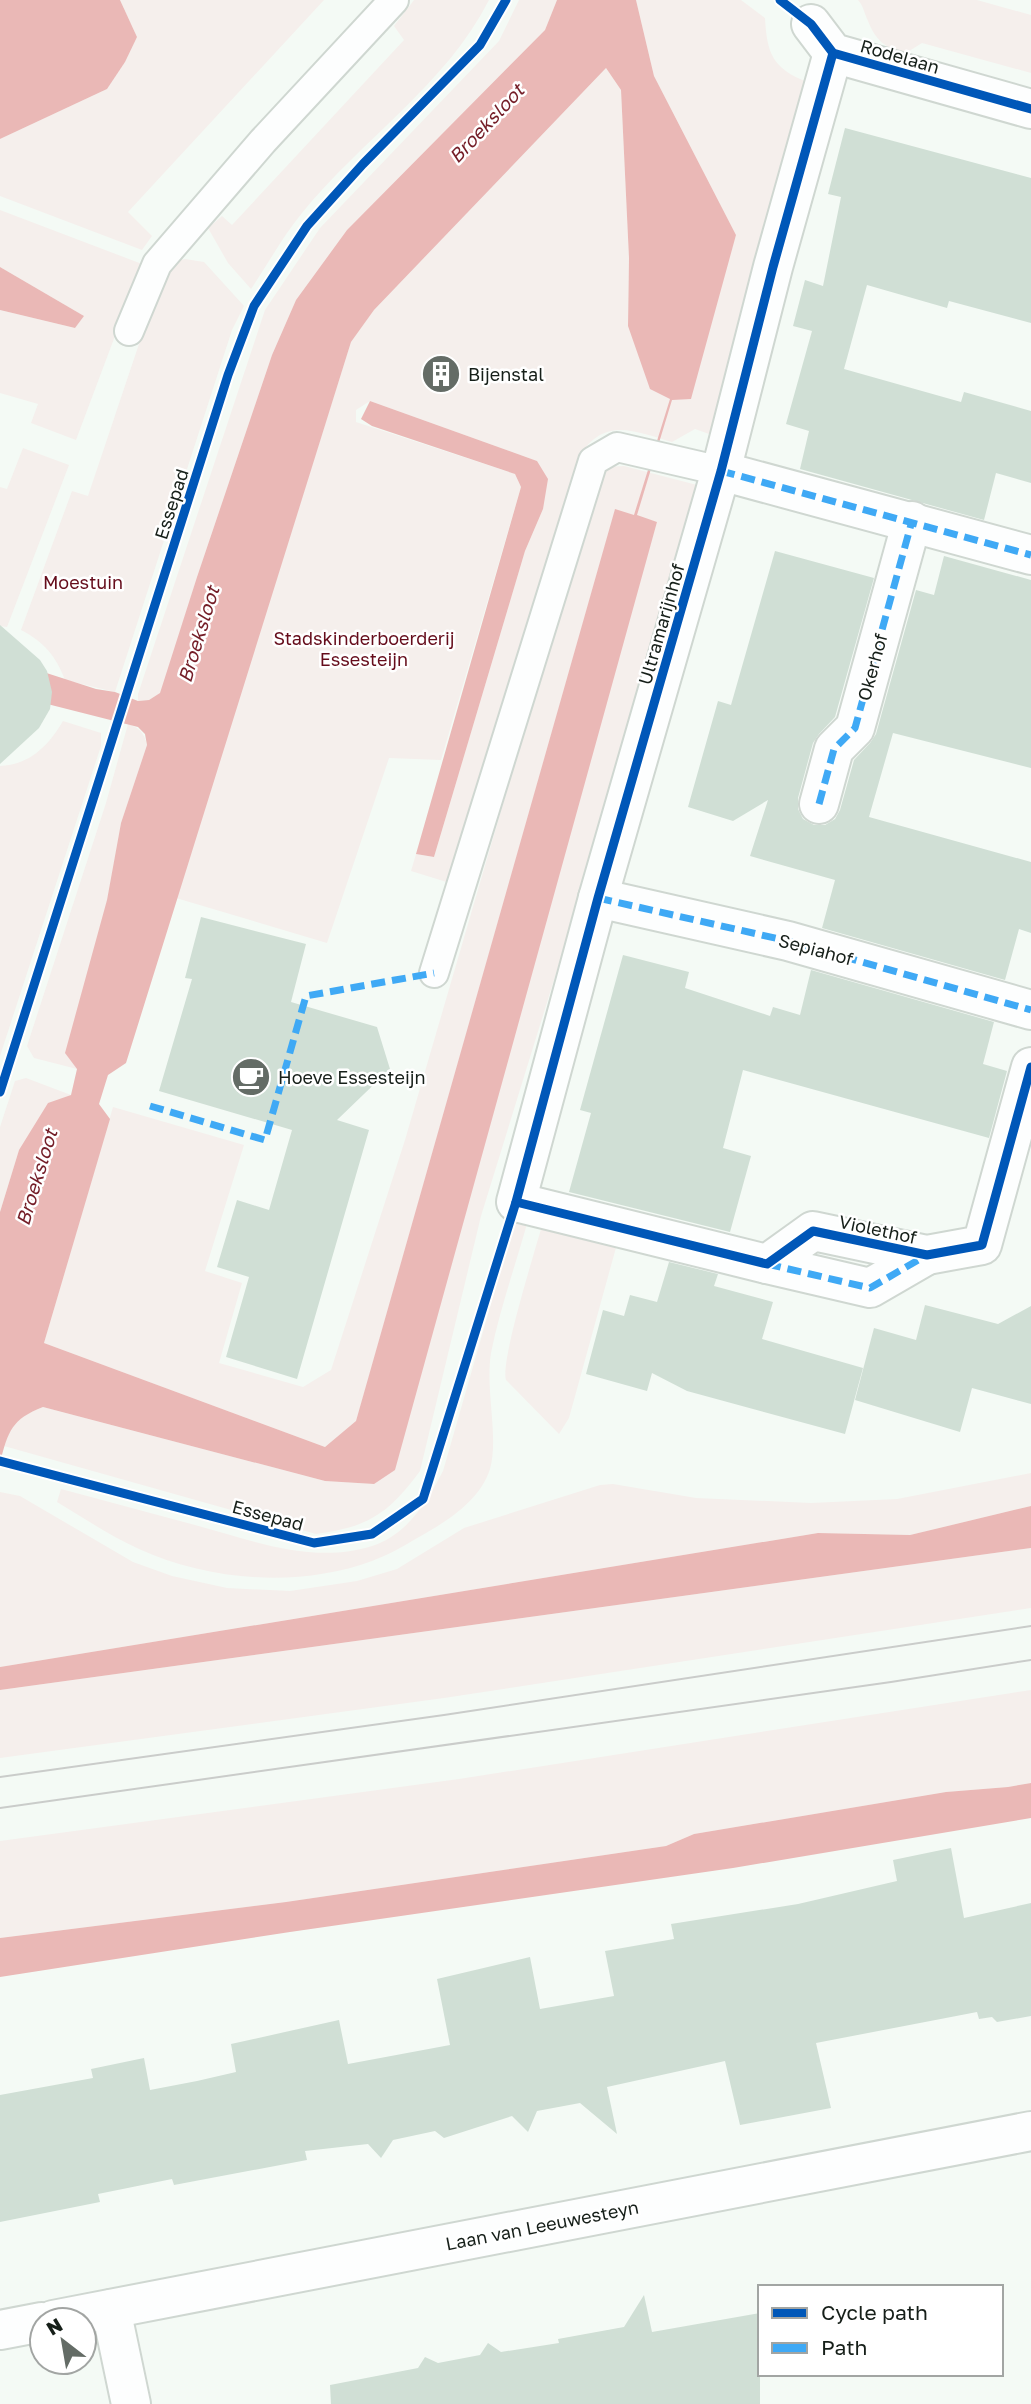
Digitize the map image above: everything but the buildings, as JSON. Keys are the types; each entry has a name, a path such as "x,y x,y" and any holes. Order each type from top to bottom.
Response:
{"street":[{"name":"Rodelaan","path":"822,39 1031,109"},
{"name":"Ultramarijnhof","path":"516,1202 598,898 721,471 773,267 822,39"},
{"path":"721,471 1031,555"},
{"name":"Okerhof","path":"819,804 834,748 855,728 912,522"},
{"name":"Sepiahof","path":"598,898 788,941 1031,1010"},
{"name":"Violethof","path":"516,1202 768,1264 813,1231 927,1255 982,1245 1031,1067"},
{"name":"Laan van Leeuwesteyn","path":"98,2311 1031,2131"},
{"path":"111,2309 131,2404"},
{"path":"0,2330 28,2325"}],"lane":[{"path":"129,331 157,264 263,141 394,0"},
{"path":"434,973 593,461 617,447 721,471"}],"green space":[{"path":"120,0 324,0 128,212 152,236 142,250 0,196 0,139 107,89 137,37"},
{"path":"414,0 489,0 450,59 402,111 325,186 302,213 251,289 228,263 208,228 222,216 232,225 404,40 394,26"},
{"path":"519,0 557,0 545,30 347,230 296,300 272,355 161,693 149,700 138,701 138,694 265,310 320,228 499,41"},
{"name":"Stadskinderboerderij Essesteijn","path":"636,0 741,0 765,18 767,41 779,65 807,82 712,435 695,429 672,442 633,431 611,431 600,435 580,455 453,884 411,871 416,854 434,857 525,551 543,509 537,461 370,401 356,410 356,422 515,474 521,487 441,760 389,758 327,943 176,898 351,342 374,310 606,68 621,90 629,258 628,326 714,310 736,235 654,76"},
{"path":"858,0 977,0 1031,15 1031,73 922,43 906,53 892,49 874,34"},
{"path":"0,210 142,264 76,440 31,423 38,404 0,393 0,310 75,328 84,316 0,267"},
{"name":"Moestuin","path":"185,259 204,262 244,306 232,330 115,692 65,680 48,650 21,630 72,491 88,496 142,335 173,262"},
{"path":"23,448 69,465 7,627 0,626 0,487 7,489"},
{"path":"624,466 697,485 574,915 481,1216 420,1471 398,1498 376,1516 350,1527 316,1534 4,1446 18,1421 43,1407 325,1481 373,1484 657,522 615,510 356,1422 325,1447 44,1343 113,1107 244,1145 205,1271 242,1283 219,1363 303,1387 331,1370 405,1140 594,492 599,478 608,467"},
{"path":"63,721 101,733 101,746 0,1056 0,766 21,762 38,752"},
{"path":"128,724 141,732 147,745 121,823 77,1069 34,1058 27,1046 106,803"},
{"path":"26,1078 71,1095 19,1150 0,1212 0,1127 15,1081"},
{"path":"516,1217 528,1220 491,1353 493,1443 490,1469 470,1501 440,1525 384,1556 344,1570 285,1578 254,1577 224,1574 166,1560 118,1538 57,1502 61,1489 260,1543 305,1552 350,1551 372,1546 396,1534 415,1516 443,1471"},
{"path":"543,1222 617,1244 569,1418 559,1434 506,1380 513,1329"},
{"path":"1031,1473 1031,1506 910,1535 818,1533 0,1667 0,1492 20,1496 133,1562 172,1576 227,1588 290,1591 357,1581 397,1569 464,1528 600,1485 613,1484 696,1498 811,1503 897,1499"},
{"path":"1031,1548 1031,1608 444,1698 0,1758 0,1690"},
{"path":"1031,1690 1031,1783 946,1792 694,1834 666,1846 286,1902 0,1938 0,1841 459,1779"}],"water":[{"path":"0,0 120,0 137,37 107,89 0,139"},
{"name":"Broeksloot","path":"557,0 636,0 654,76 736,235 691,399 672,400 637,515 657,522 395,1470 374,1484 325,1481 43,1407 24,1416 13,1428 0,1463 0,1212 19,1150 48,1103 71,1095 77,1069 65,1053 107,900 121,823 147,745 145,734 138,727 0,692 0,658 138,701 149,700 160,693 272,355 296,300 347,230 545,30","holes":["606,68 621,90 629,258 628,326 650,389 670,399 634,515 615,509 356,1421 325,1447 44,1343 110,1119 99,1104 108,1075 126,1063 351,342 374,310"]},
{"path":"0,267 84,316 75,328 0,310"},
{"path":"370,401 537,461 548,479 543,509 525,551 434,857 416,854 521,487 515,474 372,426 361,419"},
{"path":"1031,1506 1031,1548 0,1690 0,1667 818,1533 910,1535"},
{"path":"1031,1783 1031,1818 733,1868 0,1977 0,1938 286,1902 666,1846 694,1834 946,1792"}],"tram line":[{"path":"0,1777 444,1715 1031,1626"},
{"path":"0,1808 1031,1660"}],"marked path":[{"path":"721,471 1031,555"},
{"path":"819,804 834,749 855,728 912,521"},
{"path":"598,898 788,941 1031,1010"},
{"path":"150,1106 265,1140 306,996 434,973"},
{"path":"767,1264 870,1288 927,1255"}],"cycle path":[{"name":"Essepad","path":"0,1092 228,375 254,306 307,226 363,164 480,45 506,0"},
{"path":"780,0 811,24 833,53 1031,109"},
{"name":"Essepad","path":"0,1461 314,1543 372,1534 423,1499 516,1202 598,898 721,471 773,267 833,53"},
{"path":"516,1202 767,1264 813,1231 927,1255 982,1245 1031,1067"}],"place":[{"name":"Bijenstal","path":"441,374"},
{"name":"Hoeve Essesteijn","path":"251,1077"}]}
